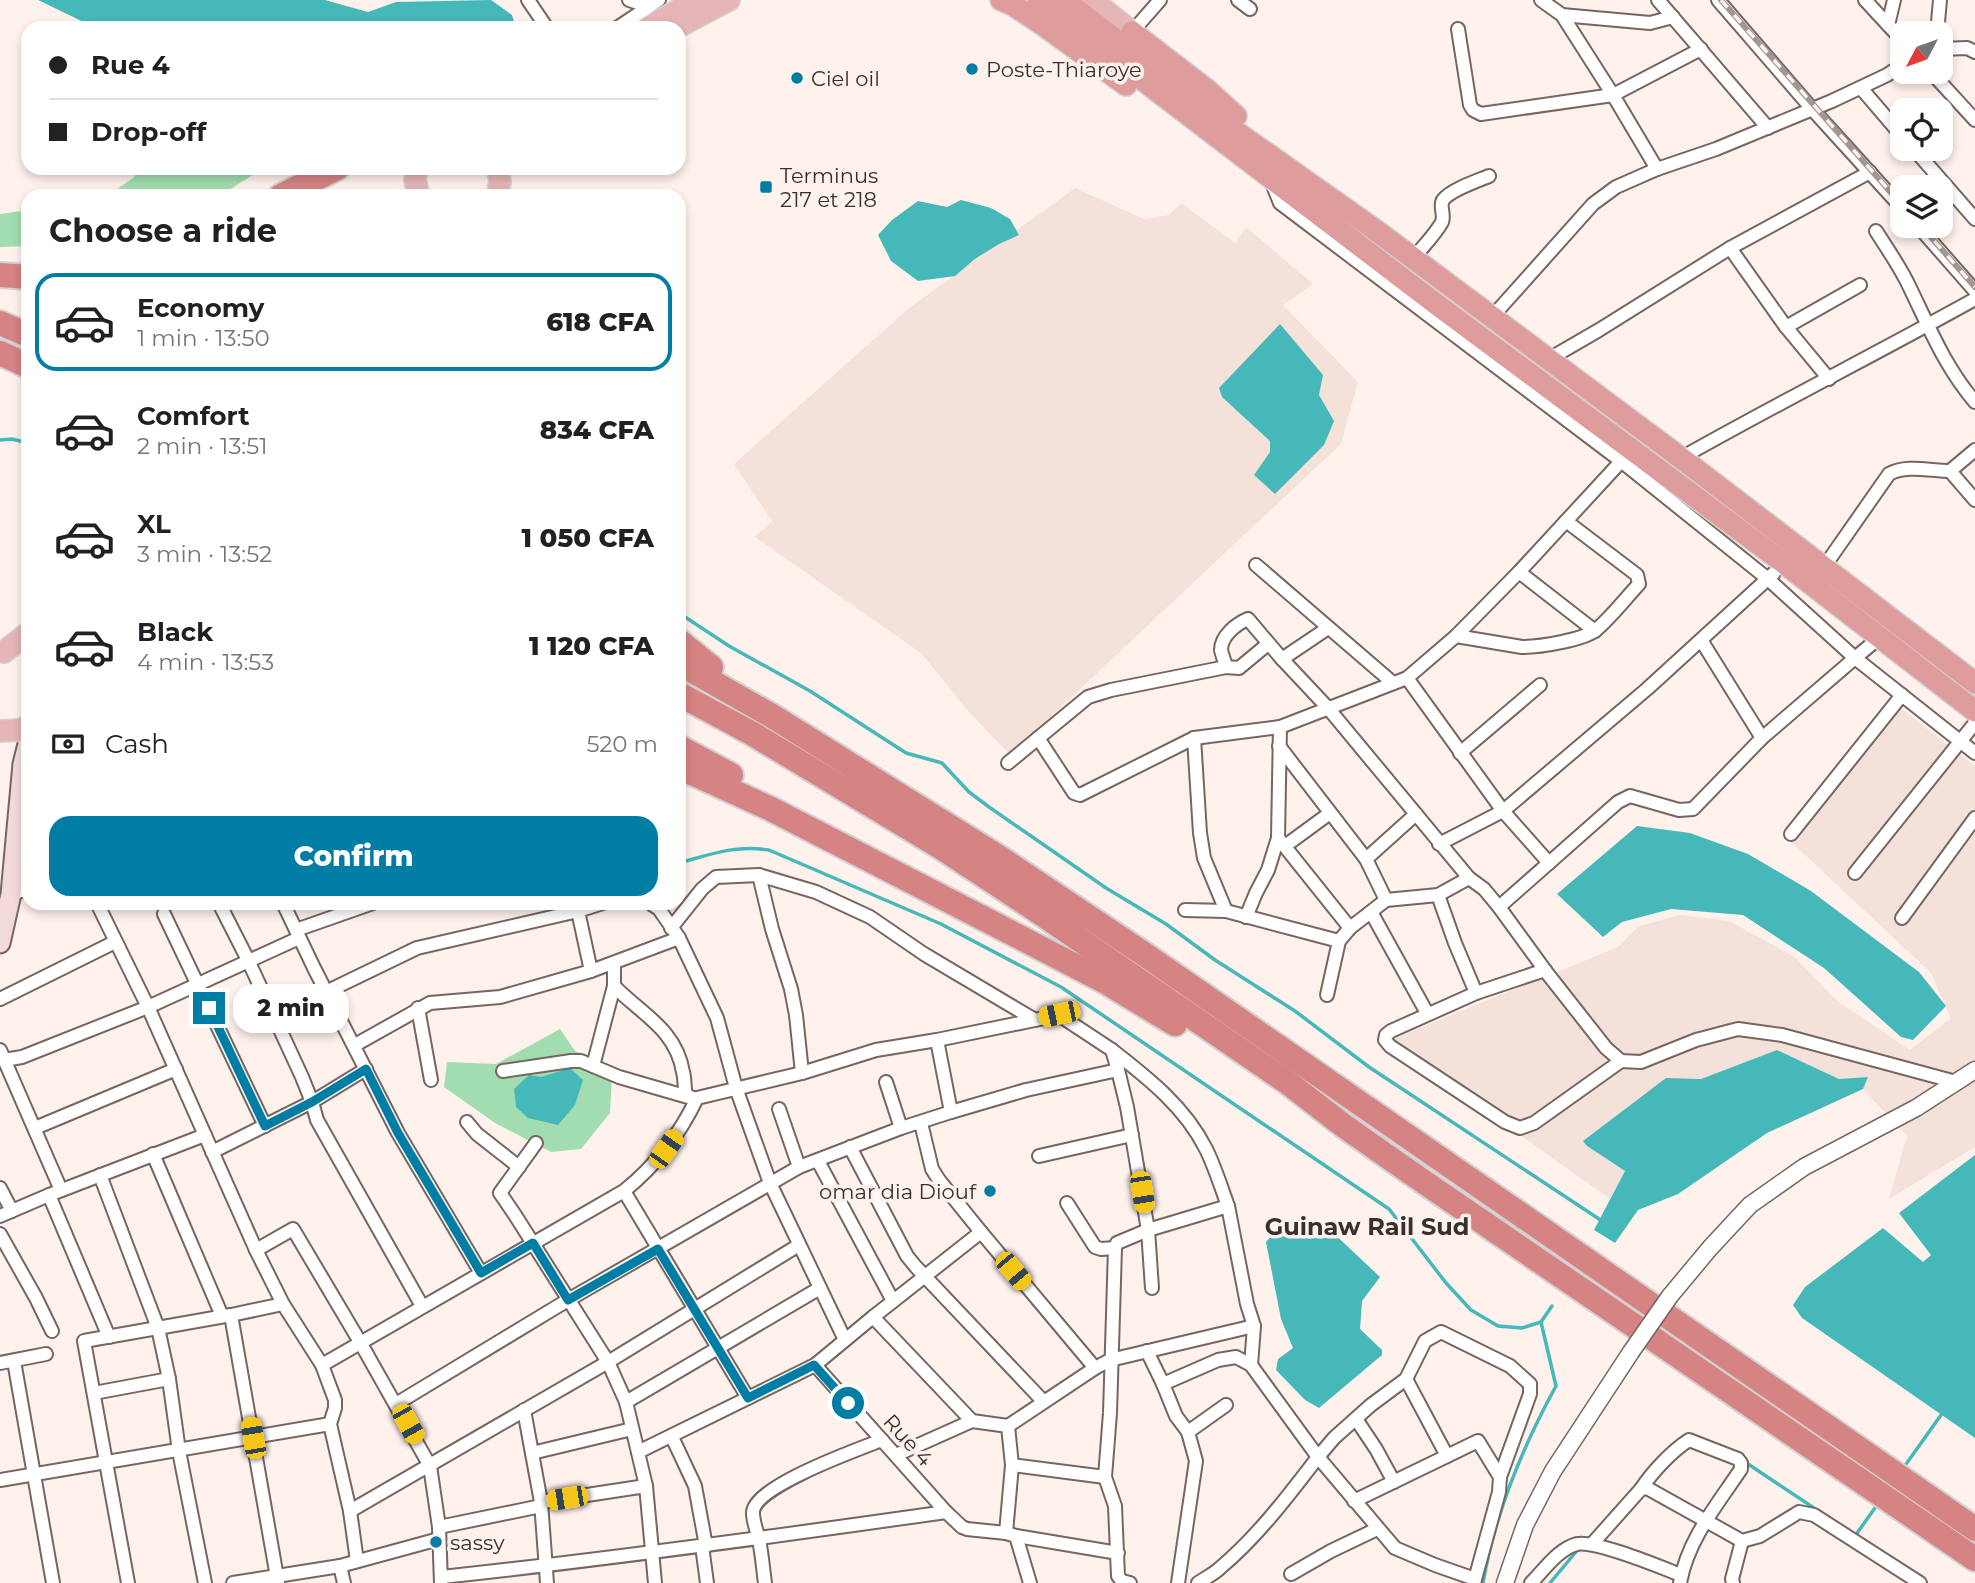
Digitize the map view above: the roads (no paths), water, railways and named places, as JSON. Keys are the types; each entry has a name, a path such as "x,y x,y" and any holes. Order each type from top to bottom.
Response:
{"highway":[{"path":"1001,0 1043,25 1202,140 1226,153 1249,151"},
{"path":"1038,0 1175,95 1249,151 1414,258 1975,683"},
{"path":"1064,0 1175,95"},
{"path":"1132,32 1232,112 1243,125 1249,151 1270,177 1627,455 1784,563 1975,711"},
{"path":"295,189 323,175"},
{"path":"0,275 21,276"},
{"path":"0,323 21,332"},
{"path":"0,354 21,363"},
{"path":"686,647 772,716"},
{"path":"686,667 772,716 1000,858 1144,954 1975,1529"},
{"path":"686,698 752,734 942,848 1050,920 1287,1083 1435,1189 1975,1559"},
{"path":"686,751 737,778 771,809"},
{"path":"686,760 734,785 771,809"},
{"path":"686,770 771,809 1104,981 1196,1037 1287,1083"},
{"path":"686,782 738,806 771,809"}],"main road":[{"path":"660,21 695,0"},
{"path":"686,23 730,0"},
{"path":"1092,0 1132,32"},
{"path":"2,653 21,638"},
{"path":"2,653 21,655"},
{"path":"0,731 21,730"},
{"path":"0,943 15,899 21,798"}],"street":[{"path":"528,0 542,21"},
{"path":"629,0 653,3"},
{"path":"1132,32 1160,0"},
{"path":"1238,0 1250,9"},
{"path":"1541,0 1562,15 1657,169"},
{"path":"1658,0 1768,128"},
{"path":"1717,0 1890,194"},
{"path":"1865,0 1888,25"},
{"path":"1888,25 1894,0"},
{"path":"1938,21 1940,0"},
{"path":"627,21 653,3"},
{"path":"1562,15 1650,23 1673,18"},
{"path":"1458,29 1470,105 1481,114 1613,95 1701,49"},
{"path":"1953,49 1972,48"},
{"path":"1492,317 1593,204 1616,187 1813,110 1890,72"},
{"path":"1942,84 1975,120"},
{"path":"1861,88 1890,122"},
{"path":"1924,161 1975,219"},
{"path":"1549,359 1599,331 1730,248 1870,172"},
{"path":"1414,258 1442,222 1444,214 1441,205 1444,199 1489,176"},
{"path":"1876,231 1910,286 1934,341 1975,402"},
{"path":"1929,238 1975,291"},
{"path":"1730,248 1786,327 1829,379"},
{"path":"1786,327 1860,285"},
{"path":"1681,458 1975,299"},
{"path":"1824,567 1889,474 1905,469 1950,471 1975,450"},
{"path":"1038,738 1074,793 1080,795 1194,738 1280,727 1407,678 1456,636 1627,455 1855,658 1975,754"},
{"path":"1950,471 1975,500"},
{"path":"1456,636 1533,647 1552,645 1595,631 1639,584 1637,575 1566,520"},
{"path":"1439,844 1503,811 1647,689 1784,563"},
{"path":"1256,565 1393,683"},
{"path":"1519,572 1595,631"},
{"path":"1226,667 1221,650 1224,639 1240,622 1248,619 1328,708 1439,844 1469,878 1484,889 1606,1048 1621,1061 1641,1062 1696,1040 1738,1029 1782,1035 1956,1082"},
{"path":"1282,659 1328,628"},
{"path":"1499,907 1618,802 1630,796 1679,810 1693,809 1762,738 1880,637"},
{"path":"1701,640 1762,738"},
{"path":"1008,763 1088,697 1226,667 1239,668 1268,644"},
{"path":"1407,678 1503,811 1549,863"},
{"path":"1461,753 1539,685"},
{"path":"1791,834 1902,695"},
{"path":"1855,873 1975,723"},
{"path":"1246,917 1282,842 1280,727"},
{"path":"1194,738 1204,858 1226,911"},
{"path":"1279,746 1366,859 1386,901"},
{"path":"1282,842 1330,813"},
{"path":"1366,859 1416,814"},
{"path":"1902,918 1975,818"},
{"path":"1282,842 1350,928"},
{"path":"759,875 791,989 802,1073"},
{"path":"355,1045 418,1008 437,1001 500,997 614,963 675,933 702,888 716,877 759,875 816,892 870,916 924,954 1035,1020"},
{"path":"1326,995 1339,941 1350,928 1386,901 1438,895 1469,878"},
{"path":"1438,895 1476,993"},
{"path":"100,910 148,1007 256,1250 283,1304 322,1365 335,1399 330,1424 350,1511 357,1561"},
{"path":"223,910 312,1102 317,1120 422,1306"},
{"path":"286,910 398,1133 481,1273"},
{"path":"61,1190 2,1055 22,1057 148,1007 298,934 356,910"},
{"path":"326,992 417,948 567,910"},
{"path":"571,910 591,971"},
{"path":"660,910 675,933 717,1018 736,1088 770,1183 845,1340"},
{"path":"1185,910 1226,911 1339,941"},
{"path":"1371,912 1427,1013"},
{"path":"164,914 265,1126"},
{"path":"0,999 115,942"},
{"path":"593,1066 614,986 614,963"},
{"path":"1545,971 1476,993 1427,1013 1391,1031 1385,1040 1390,1046 1505,1122 1520,1128 1534,1123 1621,1061"},
{"path":"614,986 660,1026 673,1045 683,1070 685,1092 693,1098"},
{"path":"418,1008 431,1080"},
{"path":"503,1071 581,1061 640,1084 693,1098 802,1073 859,1054 1059,1014 1112,1050 1157,1086 1183,1114 1206,1148 1228,1206 1247,1304 1254,1326 1251,1365"},
{"path":"937,1040 951,1112"},
{"path":"1112,1050 1132,1135 1148,1230 1152,1288"},
{"path":"34,1128 176,1069"},
{"path":"212,1152 312,1102 366,1069"},
{"path":"396,1404 568,1300 799,1167 951,1112 1026,1090 1118,1069"},
{"path":"1505,1583 1524,1525 1553,1471 1631,1352 1710,1248 1750,1205 1804,1167 1916,1108 1975,1070"},
{"path":"886,1082 901,1128"},
{"path":"322,1365 624,1191 643,1176 666,1149 688,1118 693,1098"},
{"path":"779,1109 799,1167"},
{"path":"467,1122 477,1134 519,1167"},
{"path":"921,1122 932,1170 939,1180 1096,1368"},
{"path":"0,1188 6,1213 205,1135"},
{"path":"1039,1156 1132,1135"},
{"path":"536,1143 500,1193 608,1362 626,1402 646,1486 655,1583"},
{"path":"850,1147 907,1256 1044,1401"},
{"path":"153,1154 226,1316 253,1438 278,1580"},
{"path":"818,1161 893,1301"},
{"path":"100,1175 158,1328 205,1583"},
{"path":"624,1191 748,1398"},
{"path":"49,1195 108,1338"},
{"path":"1067,1203 1095,1247 1115,1248"},
{"path":"1130,1583 1122,1581 1118,1576 1115,1506 1105,1477 1116,1243 1148,1230 1228,1206"},
{"path":"256,1250 293,1229 396,1404 430,1466 439,1533 441,1580 946,1512"},
{"path":"638,1452 814,1365 981,1233"},
{"path":"0,1234 52,1331"},
{"path":"350,1511 608,1362 799,1245"},
{"path":"626,1402 820,1288"},
{"path":"128,1583 84,1341 283,1304"},
{"path":"873,1317 972,1421"},
{"path":"896,1455 972,1421 1008,1426 1110,1360 1254,1326"},
{"path":"1163,1384 1218,1360 1236,1357 1251,1365 1318,1457 1395,1548 1475,1581 1499,1492 1500,1477 1530,1394 1530,1384 1510,1366 1441,1332 1424,1342 1406,1379 1334,1438 1318,1457 1282,1503 1248,1542 1218,1570 1199,1583"},
{"path":"1147,1351 1176,1416 1188,1432 1196,1461 1178,1583"},
{"path":"47,1354 4,1360 33,1474 53,1583"},
{"name":"Rue 4","path":"814,1365 962,1527 1118,1553"},
{"path":"94,1392 169,1379"},
{"path":"1406,1379 1447,1456"},
{"path":"1188,1432 1226,1405"},
{"path":"524,1410 541,1504 547,1583"},
{"path":"1356,1419 1394,1482"},
{"path":"0,1480 330,1424"},
{"path":"1008,1426 1012,1465 1011,1534 1030,1583"},
{"path":"532,1454 632,1429"},
{"path":"672,1437 695,1486 707,1583"},
{"path":"765,1583 759,1539 752,1513 754,1506 783,1483 808,1470 882,1440"},
{"path":"1531,1583 1556,1556 1577,1544 1592,1544 1681,1579 1689,1551 1699,1530 1741,1469 1741,1463 1738,1459 1689,1440 1647,1480 1592,1544"},
{"path":"1354,1500 1478,1441 1500,1477"},
{"path":"1012,1465 1105,1477"},
{"path":"233,1583 278,1580 340,1566 439,1533 541,1504 646,1486"},
{"path":"1641,1489 1647,1488 1742,1541 1760,1536 1799,1512 1814,1515 1920,1583"},
{"path":"1290,1574 1377,1529"},
{"path":"1733,1583 1742,1541"},
{"path":"340,1566 344,1583"}],"water":[{"path":"38,0 325,0 368,12 396,2 491,0 512,15 514,21 82,21"},
{"path":"961,200 991,208 1010,219 1019,235 975,259 955,276 918,281 891,261 878,235 892,220 918,201 947,207"},
{"path":"1280,324 1323,375 1319,395 1334,421 1324,445 1275,494 1254,475 1270,452 1270,441 1222,397 1219,388"},
{"path":"1637,826 1690,833 1748,854 1811,891 1919,972 1946,1006 1913,1040 1901,1037 1824,968 1743,915 1671,909 1622,922 1603,937 1557,894"},
{"path":"1777,1050 1839,1079 1868,1077 1863,1089 1767,1133 1678,1194 1638,1210 1615,1243 1594,1230 1625,1171 1583,1141 1666,1078 1701,1079"},
{"path":"570,1068 583,1080 575,1105 558,1125 528,1118 516,1107 514,1089 529,1075 541,1077"},
{"path":"1975,1155 1975,1438 1802,1318 1793,1305 1805,1287 1883,1228 1923,1262 1931,1255 1899,1213"},
{"path":"1327,1227 1380,1277 1362,1301 1360,1329 1382,1350 1382,1355 1319,1408 1305,1400 1276,1370 1278,1359 1293,1348 1281,1319 1266,1242 1271,1236"}],"waterway":[{"path":"0,440 21,441"},
{"path":"686,618 729,646 810,691 906,753 942,763 969,792 989,807 1106,888 1166,924 1215,960 1295,1011 1369,1067 1599,1219"},
{"path":"686,861 734,850 769,850 941,924 1061,987 1389,1209 1446,1283 1471,1310 1498,1326 1522,1328 1541,1322 1552,1306"},
{"path":"1483,1583 1502,1506 1532,1433 1556,1386 1541,1322"},
{"path":"1904,1467 1941,1415"},
{"path":"1745,1462 1817,1510"},
{"path":"1853,1534 1855,1536 1877,1505"},
{"path":"1550,1583 1580,1547"}],"railway":[{"path":"1721,0 1890,191"},
{"path":"1932,238 1975,287"}],"place":[{"name":"Poste-Thiaroye","path":"972,69"},
{"name":"Ciel oil","path":"797,78"},
{"name":"Terminus 217 et 218","path":"766,187"},
{"name":"omar dia Diouf","path":"990,1191"},
{"name":"sassy","path":"436,1542"}],"district":[{"name":"Guinaw Rail Sud","path":"1367,1226"}]}
